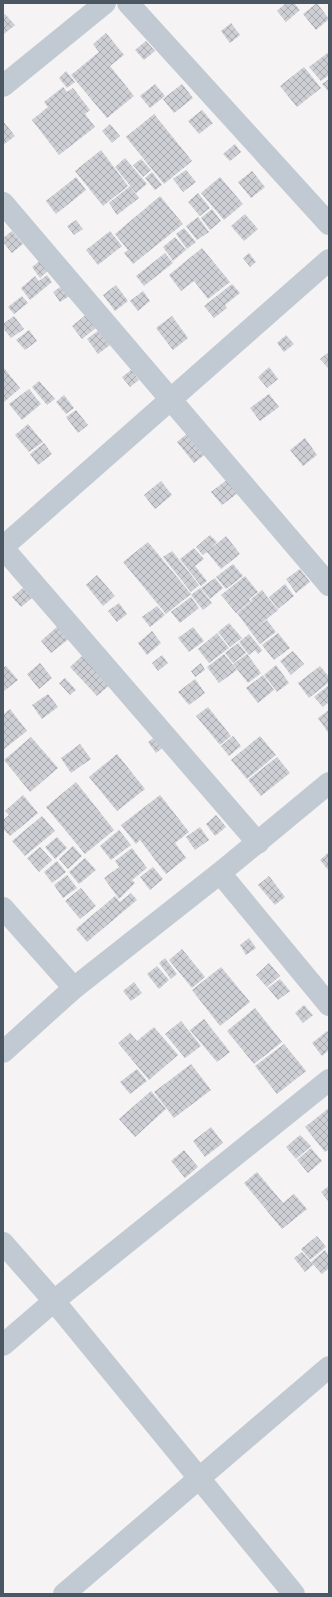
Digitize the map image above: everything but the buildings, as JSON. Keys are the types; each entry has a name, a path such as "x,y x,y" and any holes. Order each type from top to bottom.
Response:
{"street":[{"path":"3,86 105,3"},
{"path":"128,3 329,224"},
{"path":"3,203 329,585"},
{"path":"258,843 3,547 329,260"},
{"path":"3,1052 74,988 258,843 329,783"},
{"path":"220,873 329,1006"},
{"path":"3,908 74,988"},
{"path":"3,1345 54,1301 329,1080"},
{"path":"3,1243 54,1301 294,1594"},
{"path":"64,1594 329,1367"}]}
